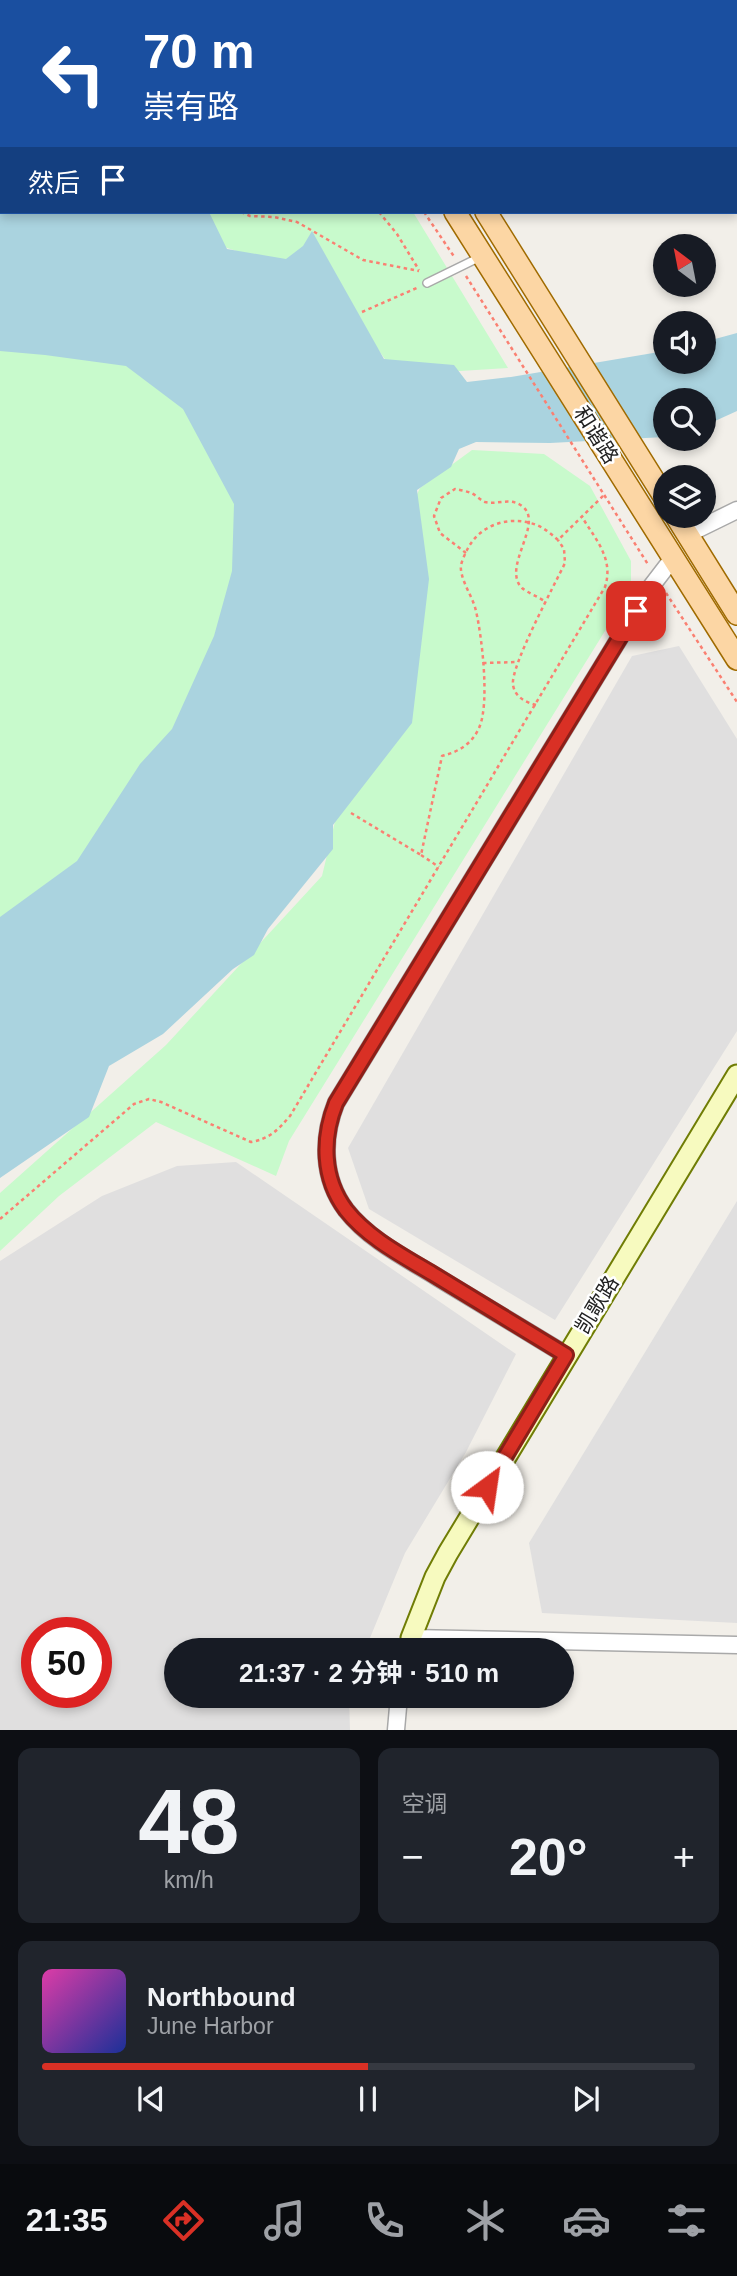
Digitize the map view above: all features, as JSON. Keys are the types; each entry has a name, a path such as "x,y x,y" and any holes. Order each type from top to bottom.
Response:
{"main road":[{"name":"和谐路","path":"456,214 737,659"},
{"name":"和谐路","path":"487,214 653,479"},
{"path":"684,528 737,614"},
{"name":"凯歌路","path":"412,1638 422,1608 447,1553 737,1074"}],"street":[{"path":"716,516 737,510"},
{"path":"566,1355 397,1252 361,1225 346,1209 336,1191 326,1157 328,1122 336,1103 650,588 673,558"},
{"path":"574,1645 737,1645"},
{"path":"396,1730 399,1708"}],"lane":[{"path":"427,283 483,255"}],"path":[{"path":"246,214 297,222 363,260 419,271"},
{"path":"362,312 427,283 397,234 381,214"},
{"path":"425,214 584,464"},
{"path":"466,553 440,533 434,516 441,498 455,489 471,493 485,502 514,502 525,508 529,516 525,541 517,562 517,578 522,587 546,602"},
{"path":"558,540 604,495"},
{"path":"0,1219 134,1104 149,1100 162,1102 251,1142 264,1139 278,1130 290,1116 605,587 610,574 607,561 582,517"},
{"path":"421,855 442,756 454,753 469,744 479,729 485,711 483,663 476,608 460,568 472,540 484,528 509,522 528,523 544,529 558,540 564,549 565,563 518,662 512,684 517,695 527,703 536,705"},
{"path":"483,663 518,662"},
{"path":"351,813 439,867"}],"shaded area":[{"path":"679,646 737,739 737,1031 555,1320 369,1209 348,1148 632,656"},
{"path":"236,1162 516,1354 466,1452 405,1553 370,1638 164,1638 164,1708 349,1708 350,1730 0,1730 0,1261 102,1196 177,1166"},
{"path":"737,1201 737,1623 542,1613 529,1543"}],"green space":[{"path":"192,214 414,214 508,368 396,375 331,282 215,244"},
{"path":"109,322 255,474 214,734 0,970 0,324"},
{"path":"472,450 544,454 590,486 631,561 631,589 289,1141 276,1176 156,1122 59,1196 0,1251 0,1193 166,1045 322,876 409,511 420,488"}],"water":[{"path":"0,214 210,214 227,249 286,259 303,246 312,231 384,359 454,365 467,382 653,353 653,374 716,374 716,339 737,333 737,411 716,421 716,388 653,388 653,438 550,443 476,442 459,449 451,467 417,490 429,579 412,723 333,825 333,849 268,929 254,955 233,969 163,1034 109,1066 89,1117 0,1178 0,917 77,861 140,764 172,729 214,636 232,571 234,504 183,409 126,366 0,351"}],"route":[{"path":"487,1487 566,1355 397,1252 361,1225 346,1209 331,1177 326,1157 328,1122 336,1103 636,611"}]}
